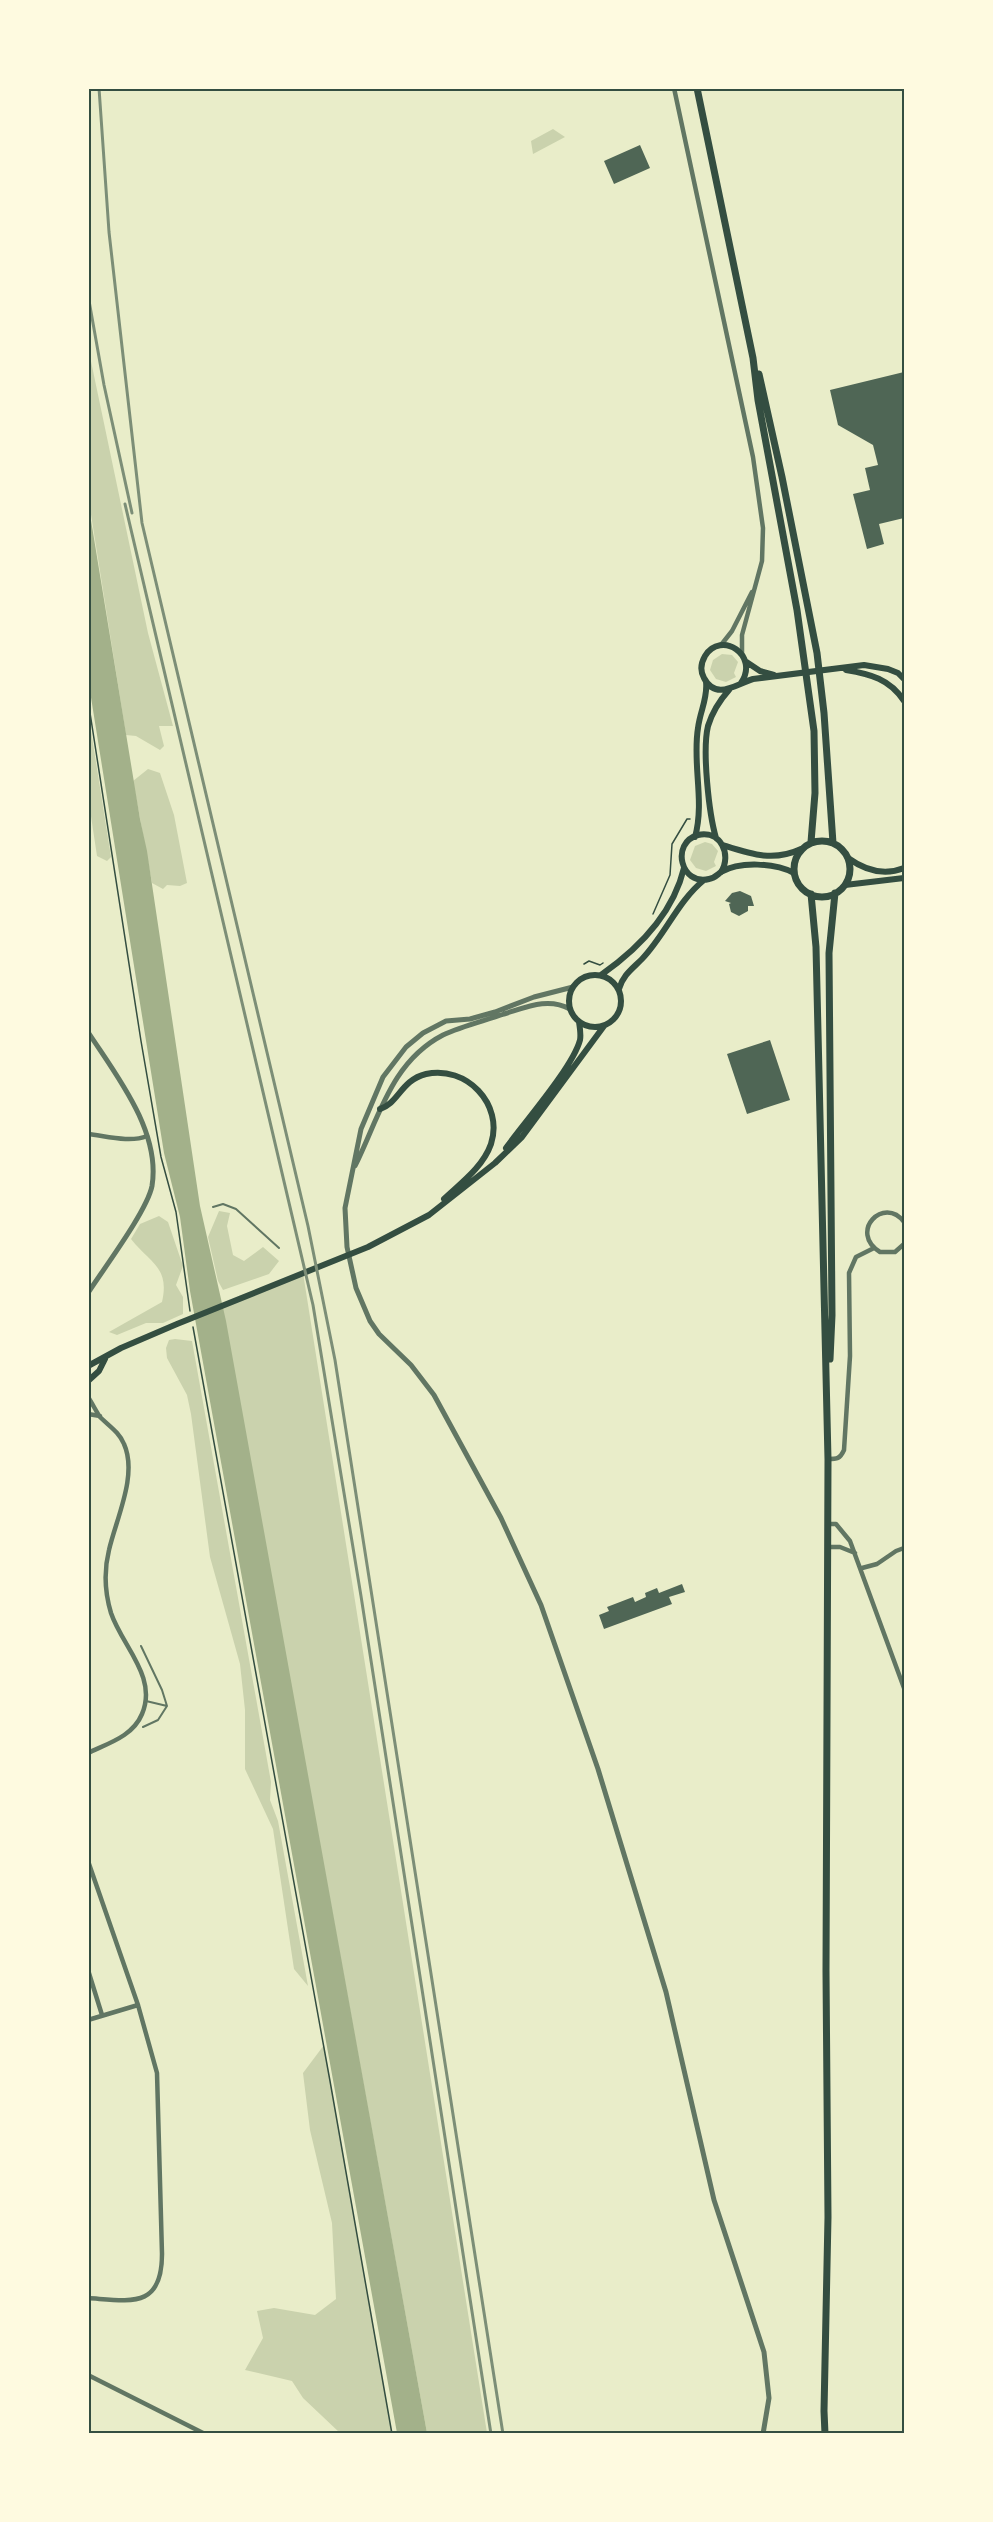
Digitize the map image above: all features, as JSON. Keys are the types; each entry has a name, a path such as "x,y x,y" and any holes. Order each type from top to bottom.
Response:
{"main road":[{"path":"697,88 753,358 758,400 804,654 814,731 811,842"},
{"path":"753,358 766,397 817,653 833,843"},
{"path":"695,837 699,806 696,737 707,694 701,667 704,657 711,649 721,645 735,648 760,671 777,676"},
{"path":"741,683 746,674 744,658"},
{"path":"716,838 712,821 706,738 711,718 729,690 741,683 777,676 864,665 898,674 904,679"},
{"path":"839,669 879,678 891,685 904,700"},
{"path":"705,681 718,690 729,690"},
{"path":"495,1163 569,1061 580,1039 579,1022 570,1009 569,1002 573,987 585,977 601,975 635,950 647,936 679,885 684,868 682,852 687,843 695,837 708,835 716,838 723,845 774,857 786,856 811,842 824,840 841,848 848,858 858,865 877,872 904,868"},
{"path":"721,872 726,859 723,845"},
{"path":"801,849 794,860 794,873 798,885 811,894 826,897 845,885 850,871 848,858"},
{"path":"684,868 694,878 704,880 712,879 721,872 755,864 768,865 794,873"},
{"path":"845,885 904,878"},
{"path":"619,989 625,975 652,947 691,893 704,880"},
{"path":"827,1403 832,1315 829,953 835,893"},
{"path":"811,894 816,947 828,1459 825,1971 828,2217 825,2433"},
{"path":"88,1366 121,1348 177,1324 369,1247 429,1215 495,1163 522,1137 603,1026 615,1019 622,997 619,989 611,980 601,975"},
{"path":"579,1022 588,1026 603,1026"},
{"path":"380,1109 387,1107 403,1087 413,1079 437,1073 464,1079 484,1096 490,1108 494,1132 487,1152 480,1164 429,1215"},
{"path":"88,1381 106,1358"},
{"path":"820,2433 824,2411"}],"street":[{"path":"674,88 753,458 764,532 762,561 742,635 744,658"},
{"path":"721,645 732,631 757,582"},
{"path":"573,987 534,997 470,1019 446,1021 423,1033 406,1047 383,1077 373,1096 361,1129 348,1189 345,1227 351,1268 362,1304 379,1334 411,1365 434,1395 501,1518 541,1605 597,1769 666,1992 714,2200 764,2352 769,2398 763,2433"},
{"path":"352,1173 390,1088 422,1049 443,1035 543,1003 555,1002 570,1009"},
{"path":"88,1032 132,1099 147,1136 152,1186 144,1205 88,1293"},
{"path":"88,1134 141,1139 147,1136"},
{"path":"904,1222 897,1214 890,1212 876,1215 868,1225 867,1231 874,1248 888,1253 895,1252 904,1244"},
{"path":"828,1459 837,1459 844,1450 850,1356 849,1273 856,1257 874,1248"},
{"path":"88,1397 100,1416 112,1426 124,1442 128,1456 127,1483 108,1552 105,1582 111,1613 145,1678 145,1701 142,1714 127,1735 88,1753"},
{"path":"88,1414 100,1416"},
{"path":"828,1524 834,1523 850,1540 904,1682 904,1688"},
{"path":"828,1547 840,1547 855,1553"},
{"path":"862,1568 878,1564 904,1548"},
{"path":"88,1861 138,2005 157,2073 162,2271 153,2292 141,2299 88,2298"},
{"path":"88,1970 102,2016"},
{"path":"88,2020 138,2005"},
{"path":"88,2375 205,2433"}],"lane":[{"path":"213,1207 223,1204 236,1209 279,1248"},
{"path":"141,1646 167,1706"},
{"path":"145,1701 167,1706"},
{"path":"143,1727 158,1720 167,1706"}],"path":[{"path":"88,700 161,1158 176,1212 208,1418 392,2433"},
{"path":"651,918 670,875 672,844 687,819"},
{"path":"584,964 589,961 600,965 606,961"}],"shaded area":[{"path":"553,129 565,137 533,154 531,141"},
{"path":"88,347 148,633 173,726 159,726 164,746 160,750 136,736 126,735 89,502"},
{"path":"88,502 147,851 200,1206 226,1321 427,2433 397,2433 190,1291 180,1217 164,1153 89,685"},
{"path":"722,654 732,655 738,662 734,673 736,677 726,682 716,679 710,670 713,660"},
{"path":"89,718 111,857 107,861 97,856 89,803"},
{"path":"148,769 160,773 174,815 187,883 180,886 167,885 163,889 152,883 133,781"},
{"path":"705,842 712,844 718,851 714,862 716,866 706,871 696,868 690,860 695,846"},
{"path":"219,1211 230,1213 227,1226 233,1255 244,1261 263,1247 279,1261 269,1274 223,1290 218,1281 208,1237"},
{"path":"159,1216 168,1222 183,1266 176,1285 183,1297 183,1314 163,1323 146,1323 117,1335 109,1332 162,1302 164,1290 161,1273 131,1239 140,1224"},
{"path":"303,1273 487,2433 427,2433 222,1306"},
{"path":"169,1340 192,1341 271,1782 270,1800 278,1821 308,1986 294,1969 273,1829 245,1769 245,1710 240,1664 210,1557 187,1395 167,1358 166,1348"},
{"path":"324,2045 392,2433 340,2433 303,2398 292,2381 245,2370 263,2338 257,2311 274,2308 315,2315 336,2299 332,2223 310,2130 303,2073"}],"building":[{"path":"640,145 650,168 614,184 604,161"},
{"path":"904,372 904,442 902,443 904,518 879,524 884,544 867,549 853,494 870,490 865,468 878,465 873,445 838,425 830,390"},
{"path":"740,891 751,896 754,906 748,906 748,911 739,916 731,912 729,904 731,903 725,901 732,893"},
{"path":"770,1040 790,1100 747,1114 727,1054"},
{"path":"682,1584 685,1592 669,1597 672,1604 604,1629 599,1615 609,1611 607,1607 633,1597 635,1602 646,1597 645,1593 657,1588 659,1593"}],"railway":[{"path":"99,88 109,232 142,523 308,1226 335,1360 503,2434"},
{"path":"88,295 104,385 132,513"},
{"path":"125,504 313,1305 361,1596 491,2434"}]}
